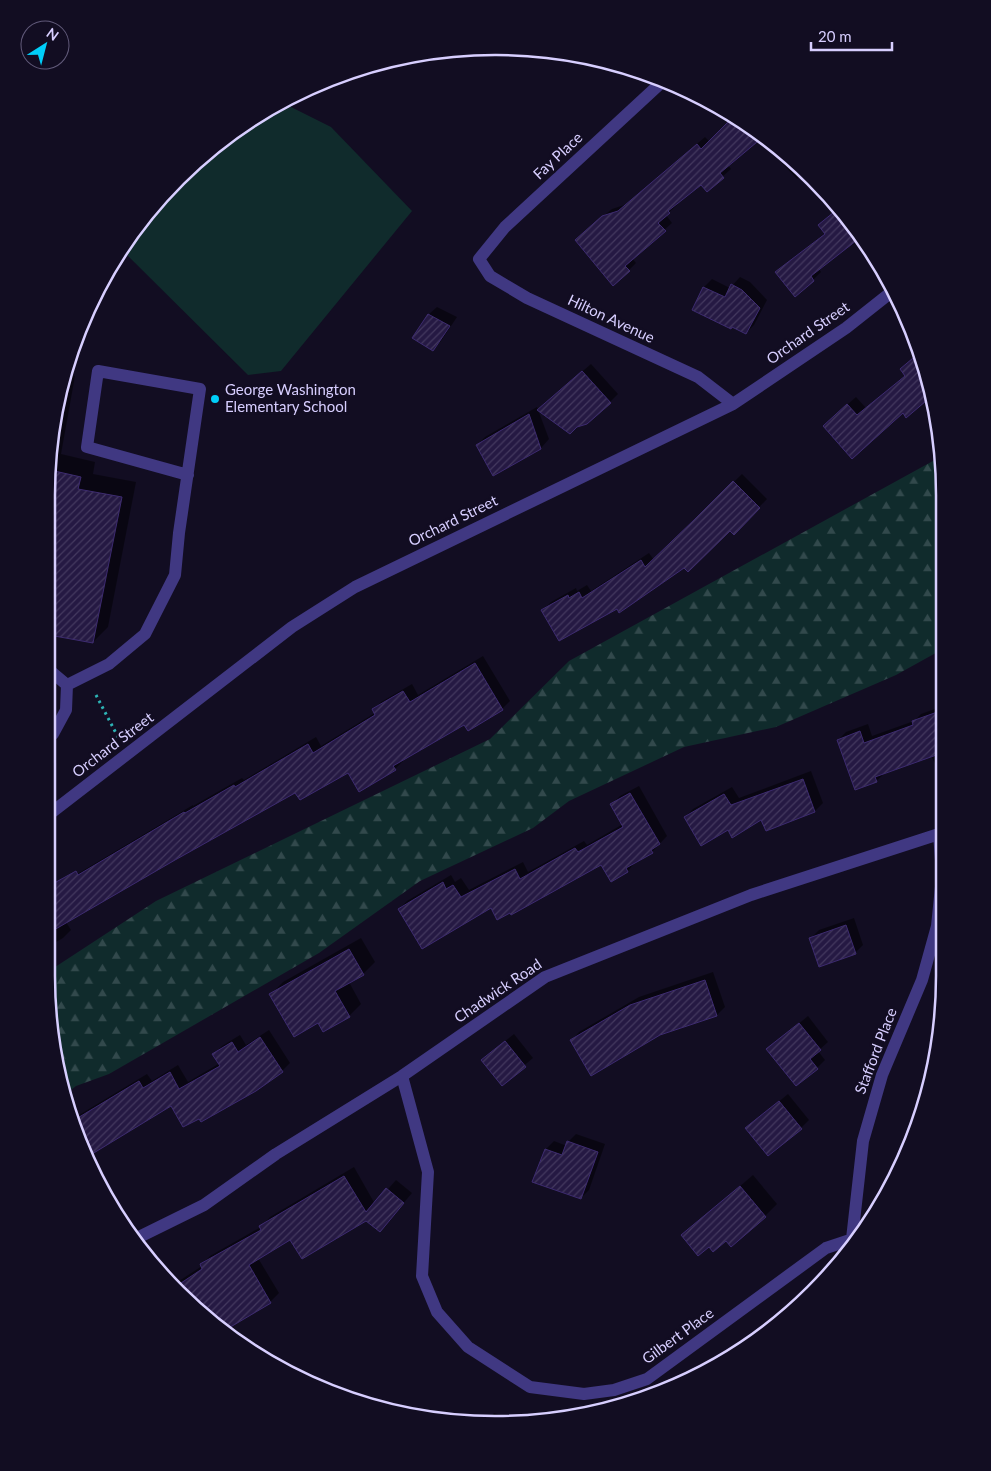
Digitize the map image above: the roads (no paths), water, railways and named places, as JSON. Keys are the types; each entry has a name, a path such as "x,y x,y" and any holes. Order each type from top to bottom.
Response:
{"street":[{"name":"Fay Place","path":"479,259 505,227 657,86"},
{"name":"Hilton Avenue","path":"479,259 490,276 526,298 698,377 733,404"},
{"name":"Orchard Street","path":"55,810 292,627 355,587 733,404 846,328 888,295"},
{"path":"66,685 109,664 145,634 175,575 179,533 188,476 200,389 98,370 87,447 188,476"},
{"path":"55,676 66,685"},
{"path":"55,729 66,710 66,685"},
{"name":"Chadwick Road","path":"141,1236 204,1205 276,1154 402,1076 545,976 751,895 936,835"},
{"name":"Stafford Place","path":"855,1230 863,1141 882,1075 922,980 936,930"},
{"name":"Gilbert Place","path":"402,1076 428,1172 422,1276 437,1312 468,1347 530,1387 584,1394 614,1390 647,1379 826,1248 848,1240"}],"place":[{"name":"George Washington Elementary School","path":"215,399"}]}
